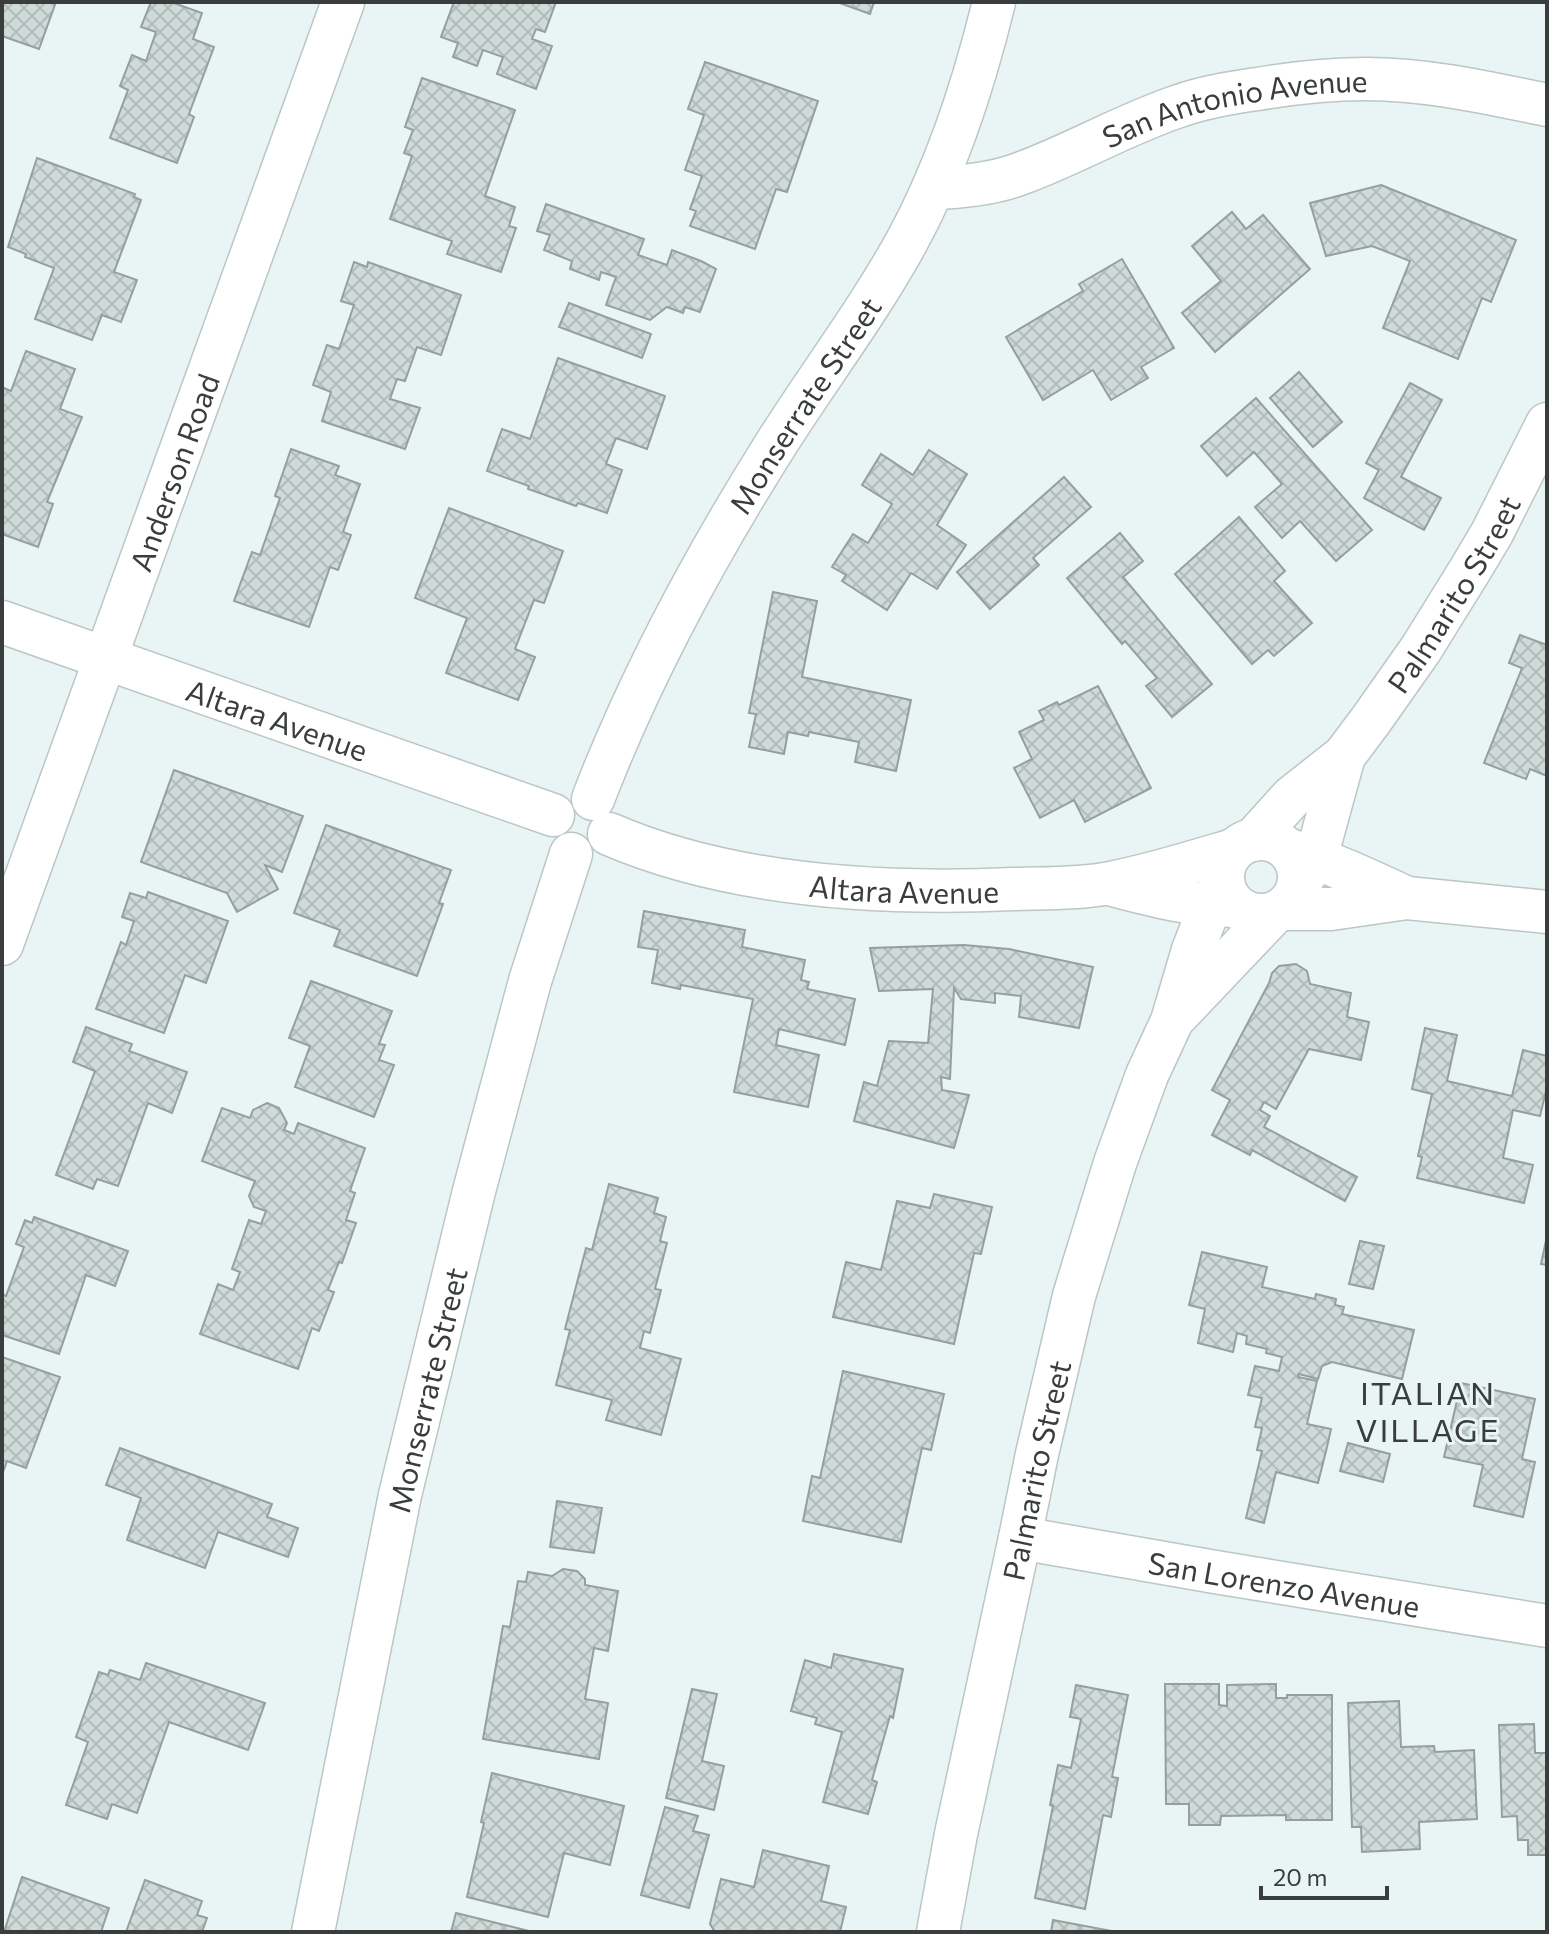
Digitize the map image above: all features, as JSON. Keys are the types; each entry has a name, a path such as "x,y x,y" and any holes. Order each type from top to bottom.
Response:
{"street":[{"name":"Anderson Road","path":"2,944 343,2"},
{"name":"Monserrate Street","path":"601,817 617,738 691,590 775,446 882,284 933,188 970,92 994,2"},
{"name":"San Antonio Avenue","path":"933,188 960,187 1020,174 1183,104 1295,83 1369,79 1409,82 1547,105"},
{"name":"Palmarito Street","path":"938,1932 956,1834 1056,1368 1078,1281 1147,1075 1172,1021 1262,880 1344,756 1421,649 1470,570 1547,424"},
{"name":"Altara Avenue","path":"2,622 553,815"},
{"name":"Palmarito Street","path":"1172,1021 1193,950 1262,880 1292,797 1344,756"},
{"path":"574,797 601,817 605,843 598,850 571,854 555,842 551,824 553,815 565,801 574,797"},
{"name":"Altara Avenue","path":"601,817 645,850 757,876 845,888 978,891 1262,880 1547,912"},
{"name":"Monserrate Street","path":"313,1932 403,1480 474,1191 530,981 571,854"},
{"name":"Altara Avenue","path":"1108,884 1173,901 1262,880 1331,909 1407,898"},
{"name":"San Lorenzo Avenue","path":"1020,1538 1547,1626"}],"building":[{"path":"2,2 56,2 39,49 2,36"},
{"path":"151,2 171,2 202,13 193,39 214,47 189,114 194,117 177,163 110,138 128,90 120,86 132,55 146,61 156,32 141,27"},
{"path":"454,2 556,2 545,32 536,29 532,39 552,46 536,89 497,74 503,57 483,50 477,66 453,57 458,43 441,37"},
{"path":"837,2 874,2 870,14"},
{"path":"705,62 818,101 787,192 776,189 755,249 690,226 696,211 690,209 702,176 685,170 704,115 688,109"},
{"path":"422,78 515,110 485,196 515,207 509,226 516,228 501,272 447,254 452,241 390,219 412,156 404,153 413,130 405,127"},
{"path":"37,158 135,194 134,197 141,200 114,272 137,280 121,322 102,315 92,340 35,319 54,268 8,247"},
{"path":"1381,185 1516,240 1491,302 1482,298 1458,359 1383,328 1410,261 1372,246 1326,256 1310,203"},
{"path":"546,204 644,239 638,255 667,265 672,250 716,269 700,312 685,307 683,313 667,307 650,320 606,305 616,277 601,272 599,280 570,269 572,261 544,250 550,235 537,231"},
{"path":"1232,212 1246,229 1263,215 1310,269 1215,352 1182,313 1221,281 1192,246"},
{"path":"1122,259 1174,348 1141,367 1148,378 1111,400 1093,370 1043,400 1006,337 1083,291 1079,284"},
{"path":"354,262 367,267 368,262 461,295 441,355 417,347 405,381 397,379 390,399 420,408 405,449 322,421 331,392 313,385 327,345 339,349 354,305 341,301"},
{"path":"569,303 651,334 642,358 559,327"},
{"path":"26,351 75,369 60,409 82,417 47,502 53,504 38,547 2,534 2,387 11,391"},
{"path":"558,358 665,396 647,449 616,438 606,464 622,470 607,513 578,503 576,506 487,471 502,429 530,439"},
{"path":"1299,372 1342,422 1313,447 1270,398"},
{"path":"1410,383 1442,400 1401,477 1441,498 1424,530 1364,498 1379,470 1366,463"},
{"path":"1256,398 1372,530 1336,561 1300,521 1282,538 1255,507 1282,484 1254,452 1227,476 1201,446"},
{"path":"291,449 339,466 335,475 360,484 343,532 351,535 338,570 330,567 309,627 234,601 252,552 260,555 280,498 275,496"},
{"path":"929,450 967,474 937,525 966,545 937,589 911,573 887,610 842,581 846,575 832,567 853,534 868,543 892,504 862,485 881,454 913,475"},
{"path":"1064,477 1091,507 1033,558 1039,565 990,609 957,572"},
{"path":"449,508 563,551 544,603 534,600 515,649 535,657 518,700 446,673 467,618 415,598"},
{"path":"1239,517 1285,571 1274,581 1312,623 1274,656 1268,650 1252,664 1175,574"},
{"path":"1120,533 1143,561 1123,577 1212,684 1172,717 1146,686 1157,678 1125,641 1122,644 1067,578"},
{"path":"773,592 817,601 802,677 911,700 896,771 855,762 859,742 809,732 808,736 788,732 784,754 749,747 756,714 749,713"},
{"path":"1520,635 1547,645 1547,776 1530,769 1526,779 1484,763 1522,668 1509,663"},
{"path":"1098,686 1151,788 1085,822 1074,800 1040,818 1014,768 1032,759 1019,732 1044,720 1039,711"},
{"path":"174,770 303,816 282,872 265,865 278,889 237,912 227,893 141,862"},
{"path":"326,825 451,870 439,903 443,904 417,976 334,946 340,930 294,913"},
{"path":"148,892 228,921 206,983 185,975 164,1033 96,1009 121,942 126,945 134,921 122,917 130,893 146,898"},
{"path":"644,911 745,930 742,947 805,960 801,980 809,982 807,989 855,999 845,1045 779,1029 776,1045 819,1055 808,1107 734,1092 753,999 681,985 680,989 652,983 658,950 638,947"},
{"path":"964,945 1009,949 1093,967 1079,1028 1019,1017 1021,996 995,993 995,1003 961,999 954,988 950,1079 941,1077 942,1090 969,1095 954,1148 854,1121 864,1082 877,1086 889,1041 928,1043 933,989 879,991 870,948"},
{"path":"1296,964 1307,971 1310,984 1351,993 1347,1017 1369,1022 1361,1060 1309,1049 1276,1109 1264,1102 1260,1110 1270,1116 1264,1127 1357,1177 1345,1201 1252,1150 1250,1155 1212,1135 1230,1100 1212,1090 1272,973 1279,966"},
{"path":"311,981 392,1011 379,1044 385,1045 379,1060 394,1065 374,1117 295,1087 310,1046 289,1038"},
{"path":"86,1027 132,1044 129,1051 187,1072 172,1113 148,1103 118,1186 97,1179 93,1189 56,1175 95,1071 73,1062"},
{"path":"1425,1028 1457,1035 1447,1081 1512,1096 1523,1050 1547,1056 1547,1087 1540,1116 1513,1110 1503,1158 1533,1165 1524,1203 1417,1178 1422,1157 1418,1156 1432,1094 1412,1089"},
{"path":"267,1103 279,1108 287,1123 284,1130 294,1134 298,1123 365,1148 350,1191 355,1193 346,1220 356,1223 342,1263 339,1262 328,1290 334,1292 319,1331 312,1328 298,1369 200,1334 218,1284 233,1290 240,1272 232,1269 249,1220 261,1224 266,1211 254,1207 249,1196 255,1181 202,1161 222,1108 250,1118 253,1110"},
{"path":"609,1184 658,1198 654,1213 666,1217 660,1241 667,1243 655,1289 661,1290 650,1333 644,1331 640,1348 681,1359 661,1435 606,1420 612,1400 556,1385 570,1330 565,1329 586,1248 592,1250"},
{"path":"934,1194 992,1207 981,1254 974,1253 954,1344 833,1317 846,1262 881,1270 897,1201 930,1208"},
{"path":"34,1217 128,1251 115,1286 86,1275 59,1354 2,1335 2,1294 6,1296 24,1247 16,1244 25,1220 32,1223"},
{"path":"1547,1236 1547,1265 1541,1264"},
{"path":"1360,1241 1384,1246 1373,1289 1349,1284"},
{"path":"1202,1252 1267,1267 1262,1287 1315,1299 1316,1294 1336,1299 1335,1305 1344,1307 1342,1314 1414,1330 1402,1379 1332,1362 1322,1366 1318,1379 1299,1374 1298,1377 1317,1381 1307,1424 1331,1429 1327,1447 1318,1483 1276,1472 1264,1523 1246,1518 1262,1451 1257,1450 1262,1428 1255,1427 1262,1398 1248,1395 1255,1366 1279,1371 1282,1357 1266,1353 1267,1349 1246,1344 1247,1336 1237,1333 1233,1352 1198,1343 1205,1309 1189,1305"},
{"path":"2,1357 60,1377 26,1468 7,1461 2,1475"},
{"path":"843,1371 944,1394 931,1450 922,1448 901,1542 803,1521 812,1476 820,1478"},
{"path":"1461,1383 1535,1399 1522,1459 1535,1462 1523,1517 1474,1506 1483,1465 1444,1457"},
{"path":"1348,1443 1390,1454 1383,1482 1340,1471"},
{"path":"120,1448 272,1504 267,1517 298,1528 288,1557 218,1532 205,1568 127,1540 141,1498 106,1485"},
{"path":"557,1501 602,1508 594,1553 550,1547"},
{"path":"563,1569 577,1571 585,1579 585,1585 618,1591 608,1651 594,1648 585,1699 608,1703 599,1759 483,1739 503,1626 510,1627 518,1581 526,1582 528,1572 552,1576"},
{"path":"834,1654 903,1669 893,1718 890,1716 872,1780 877,1782 868,1814 823,1802 842,1732 815,1724 817,1718 791,1711 805,1660 831,1668"},
{"path":"146,1663 265,1703 248,1750 169,1722 137,1813 112,1804 107,1819 66,1805 88,1742 76,1737 99,1672 108,1675 110,1670 140,1680"},
{"path":"1165,1684 1219,1684 1219,1705 1227,1706 1227,1685 1276,1684 1276,1698 1287,1698 1287,1695 1332,1695 1332,1820 1286,1820 1286,1815 1221,1816 1220,1825 1189,1825 1189,1804 1166,1804"},
{"path":"1076,1685 1128,1695 1112,1777 1118,1778 1111,1817 1103,1815 1085,1909 1035,1898 1058,1765 1071,1768 1081,1719 1070,1717"},
{"path":"692,1689 717,1694 702,1761 724,1766 714,1810 666,1798"},
{"path":"1399,1701 1401,1747 1434,1746 1435,1752 1474,1750 1477,1819 1419,1822 1420,1849 1362,1852 1361,1827 1352,1827 1348,1703"},
{"path":"1534,1724 1535,1753 1547,1753 1547,1855 1528,1855 1528,1840 1518,1840 1517,1816 1502,1817 1499,1725"},
{"path":"492,1773 624,1806 610,1865 564,1853 548,1917 467,1897"},
{"path":"665,1807 698,1816 693,1831 709,1835 689,1908 641,1895"},
{"path":"763,1850 829,1866 821,1901 846,1907 840,1932 715,1932 710,1924 721,1879 754,1887"},
{"path":"22,1877 109,1908 101,1932 4,1932"},
{"path":"145,1880 202,1901 197,1915 207,1918 202,1932 126,1932"},
{"path":"456,1913 533,1932 451,1932"},
{"path":"1053,1920 1112,1931 1112,1932 1051,1932"}],"district":[{"name":"ITALIAN VILLAGE","path":"1428,1410"}]}
